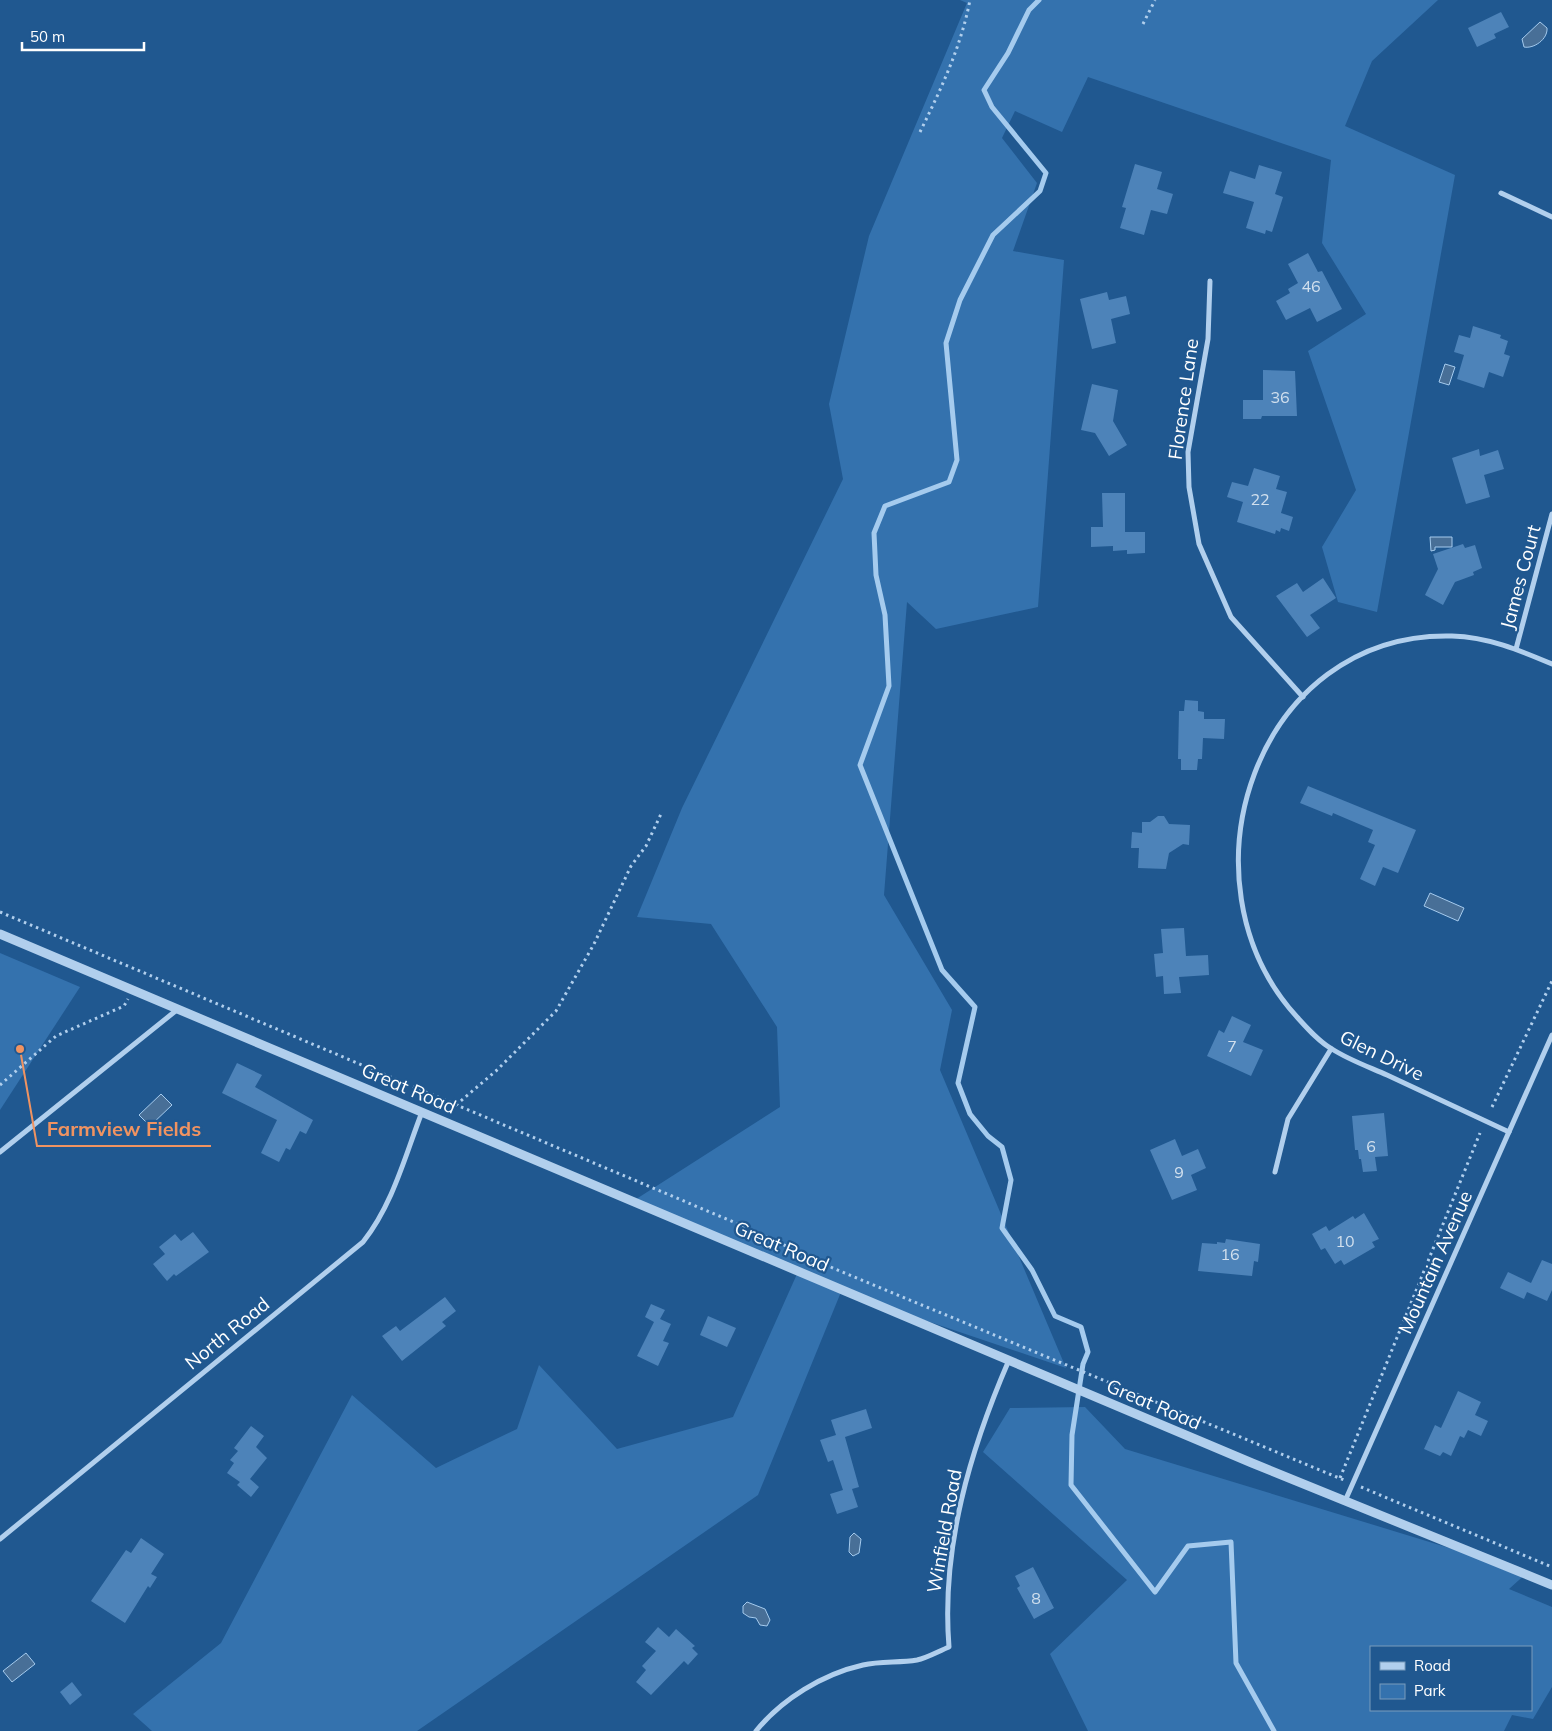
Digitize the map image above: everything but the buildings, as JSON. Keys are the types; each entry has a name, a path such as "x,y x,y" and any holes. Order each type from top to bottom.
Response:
{"street":[{"path":"1502,193 1552,217"},
{"name":"Florence Lane","path":"1210,281 1208,339 1188,452 1188,487 1199,544 1231,617 1303,697"},
{"name":"James Court","path":"1516,649 1552,514"},
{"name":"Glen Drive","path":"1509,1132 1331,1049 1296,1017 1264,970 1243,916 1238,888 1236,859 1240,822 1247,791 1257,764 1273,735 1303,697 1324,678 1351,660 1400,642 1452,636 1480,639 1516,649 1552,664"},
{"name":"Great Road","path":"0,934 1345,1501 1552,1585"},
{"path":"0,1152 178,1009"},
{"name":"Mountain Avenue","path":"1345,1501 1552,1035"},
{"path":"1275,1172 1288,1119 1331,1049"},
{"name":"North Road","path":"0,1539 363,1242 377,1224 386,1207 422,1112"},
{"name":"Winfield Road","path":"756,1731 782,1706 807,1688 836,1674 862,1665 918,1660 949,1647 946,1612 952,1553 960,1506 975,1449 1009,1360"}],"path":[{"path":"920,132 949,73 966,21 970,0"},
{"path":"1142,24 1155,0"},
{"path":"456,1105 497,1070 556,1011 594,944 631,866 646,846 661,814"},
{"path":"0,912 750,1229 835,1269 1552,1567"},
{"path":"0,1085 56,1036 124,1006 142,972"},
{"path":"1492,1107 1552,981"},
{"path":"1340,1478 1480,1133"}],"green space":[{"path":"960,0 1438,0 1372,61 1345,126 1455,175 1377,612 1338,602 1322,547 1356,490 1308,351 1366,314 1322,243 1331,160 1088,77 1062,132 1015,111 1002,138 1037,183 1013,251 1064,260 1038,607 936,629 907,602 884,895 952,1010 940,1070 1066,1368 841,1292 758,1495 417,1731 152,1731 133,1714 221,1643 352,1395 436,1468 517,1429 539,1365 617,1449 733,1417 797,1274 630,1203 780,1107 777,1027 711,924 637,917 682,808 843,479 829,404 869,236 967,3"},
{"path":"0,953 80,987 0,1110"},
{"path":"1085,1407 1125,1449 1528,1572 1509,1589 1552,1607 1552,1687 1533,1719 1512,1715 1504,1731 1088,1731 1050,1654 1127,1580 983,1452 1010,1408"}],"shaded area":[{"path":"1540,22 1547,28 1545,36 1536,45 1524,47 1522,39"},
{"path":"1445,364 1455,367 1449,385 1439,382"},
{"path":"1430,537 1452,537 1452,547 1435,547 1435,550 1431,551"},
{"path":"1430,893 1464,908 1458,921 1424,906"},
{"path":"161,1094 172,1105 150,1126 139,1115"},
{"path":"854,1533 861,1539 859,1553 853,1556 849,1552 850,1537"},
{"path":"747,1602 765,1609 770,1620 767,1626 760,1625 756,1618 749,1617 743,1613 743,1606"},
{"path":"26,1653 35,1664 12,1682 3,1671"}],"waterway":[{"path":"1039,0 1029,10 1008,53 984,90 992,107 1046,173 1040,191 993,235 960,300 946,343 957,460 949,482 885,506 874,533 876,575 885,615 889,686 860,765 942,970 975,1007 958,1083 970,1114 988,1136 1002,1147 1011,1180 1002,1228 1032,1270 1055,1316 1081,1327 1088,1352 1083,1364 1072,1435 1071,1485 1155,1592 1188,1546 1231,1542 1236,1663 1274,1731"}],"place":[{"name":"Farmview Fields","path":"20,1049"}]}
